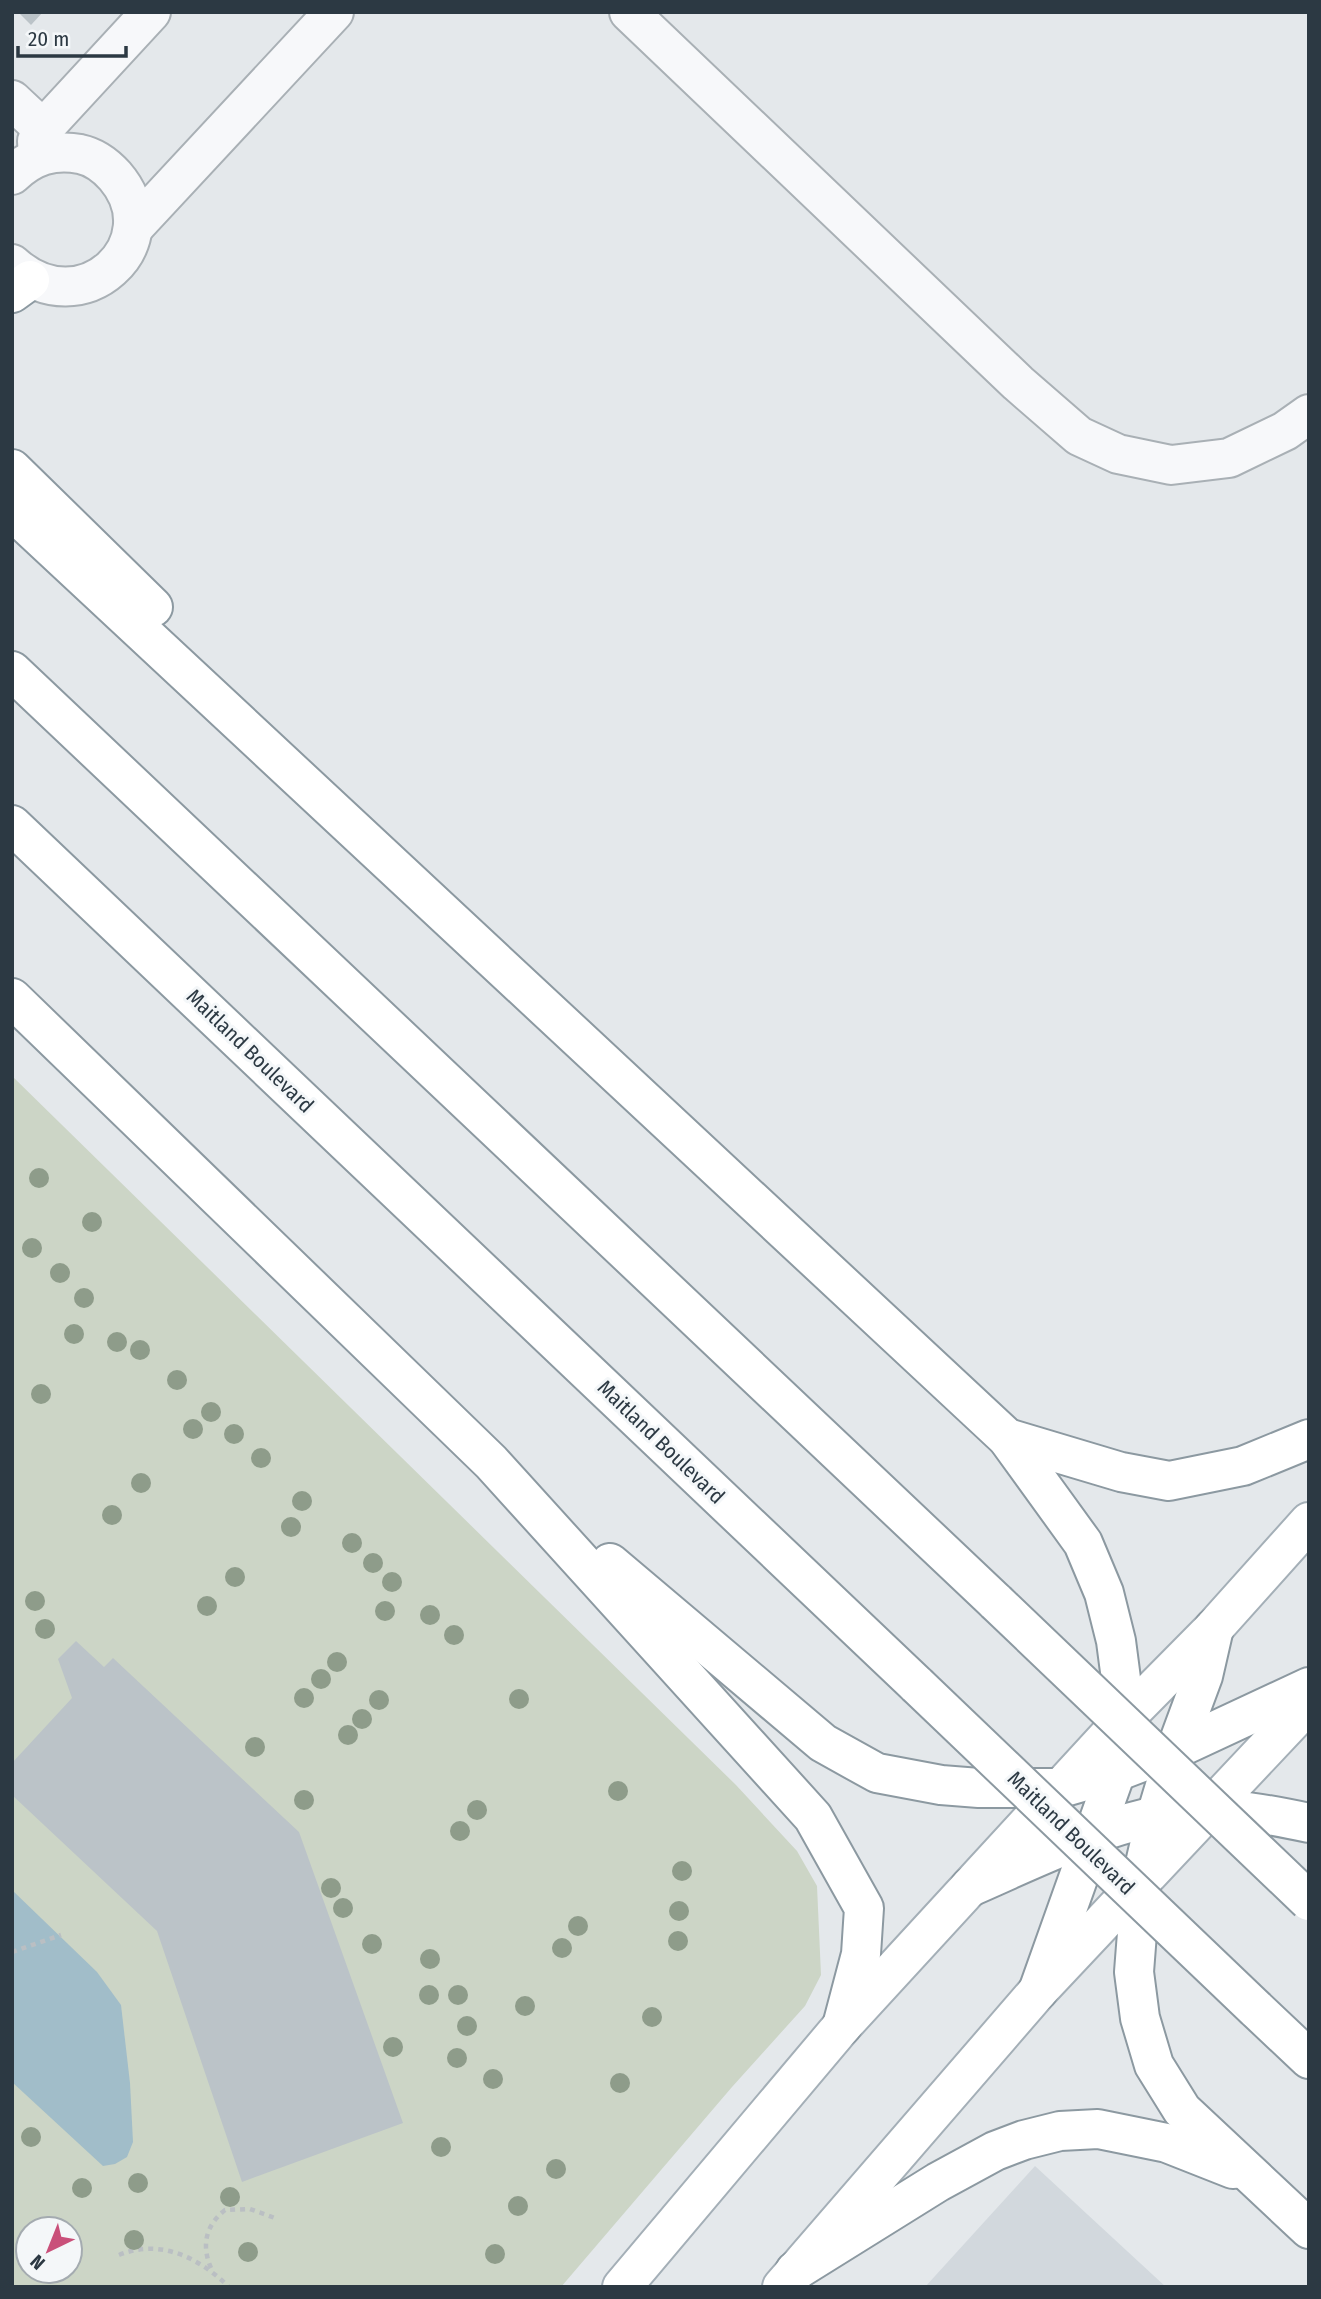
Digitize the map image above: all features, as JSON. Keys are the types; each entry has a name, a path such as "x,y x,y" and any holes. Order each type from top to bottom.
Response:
{"main road":[{"path":"12,469 249,700 280,760"},
{"path":"12,510 1007,1438 1083,1543 1107,1605 1116,1641 1126,1717 1116,1772 1038,1991"},
{"path":"12,671 1309,1901"},
{"name":"Maitland Boulevard","path":"12,825 1309,2059"},
{"path":"12,998 491,1462 813,1817 864,1908 861,1954 842,2026"},
{"path":"1007,1438 1121,1472 1170,1481 1242,1466 1309,1439"},
{"path":"491,1462 823,1743 877,1773 954,1786 1060,1788 1116,1772 1176,1749 1309,1687"},
{"path":"622,2287 842,2026 1126,1717 1214,1628 1309,1522"},
{"path":"1214,1628 1203,1676 1176,1749 1156,1816 1141,1881 1134,1972 1140,2018 1154,2065 1182,2110 1309,2229"},
{"path":"788,2279 1038,1991 1309,1703"},
{"path":"970,1887 1095,1833 1156,1816 1209,1809 1309,1823"},
{"path":"788,2279 938,2182 995,2151 1024,2140 1060,2132 1098,2129 1167,2143 1256,2178"}],"street":[{"path":"24,162 151,12"},
{"path":"18,279 51,287 74,288 96,281 114,267 126,249 134,227 334,12"},
{"path":"629,12 1018,383 1079,436 1118,454 1171,465 1229,458 1284,431 1309,414"},
{"path":"12,100 24,162"},
{"path":"24,162 65,151 88,156 107,167 122,184 131,205 134,227"}],"path":[{"path":"12,1952 61,1934"},
{"path":"211,2270 205,2249 209,2227 225,2210 250,2209 275,2218"},
{"path":"118,2255 143,2249 170,2251 194,2259 229,2287"}],"shaded area":[{"path":"1035,2166 1166,2287 925,2287"}],"green space":[{"path":"12,1076 736,1785 797,1851 817,1886 821,1975 805,2006 561,2287 12,2287"}],"water":[{"path":"12,1890 97,1972 121,2005 130,2083 133,2142 127,2157 115,2164 103,2166 12,2082"}],"building":[{"path":"18,12 43,12 31,25"},
{"path":"76,1641 104,1667 113,1658 299,1832 403,2123 242,2182 157,1931 12,1795 12,1763 72,1698 58,1659"}]}
